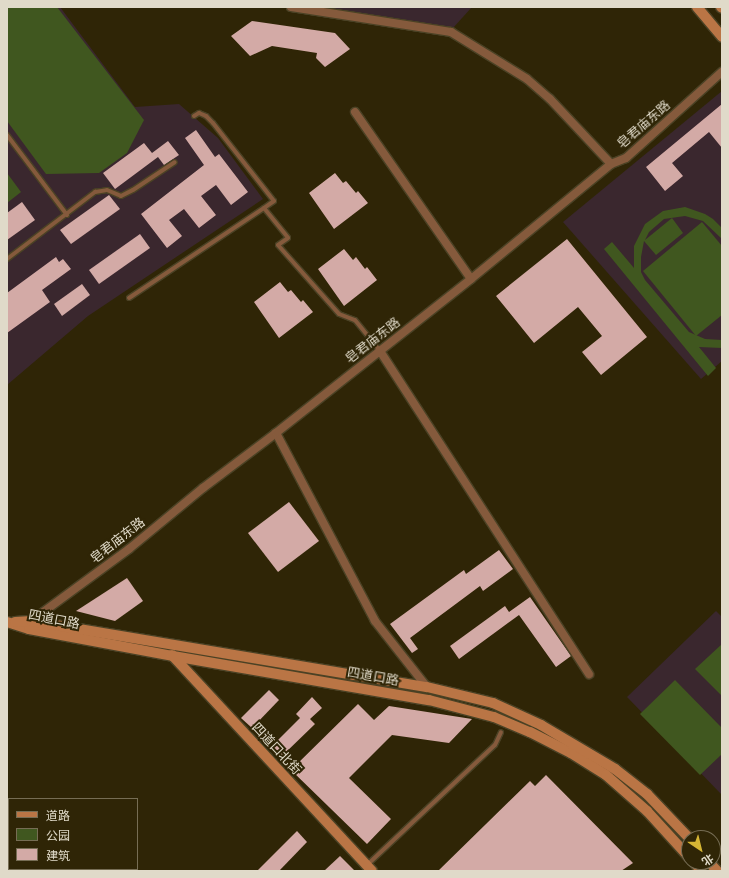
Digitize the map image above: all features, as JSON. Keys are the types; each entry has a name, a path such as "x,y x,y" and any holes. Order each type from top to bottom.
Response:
{"street":[{"path":"291,7 451,32 527,79 550,100 611,164"},
{"path":"697,7 722,37"},
{"name":"皂君庙东路","path":"31,621 129,549 203,488 276,433 471,279 611,164 626,158 722,72"},
{"path":"354,112 471,279"},
{"path":"380,350 589,674"},
{"path":"276,433 375,621 427,687"},
{"name":"四道口路","path":"7,622 31,621 427,687 492,703 541,725 615,769 633,783 682,830"},
{"name":"四道口路","path":"7,622 29,629 173,656 429,700 475,711 508,722 571,753 610,779 656,820 681,848"},
{"name":"四道口北街","path":"162,644 369,868"}],"lane":[{"path":"129,298 274,201 214,123 199,113 194,116"},
{"path":"7,135 67,215"},
{"path":"7,259 67,215 95,192 108,190 121,196 133,190 174,162"},
{"path":"264,208 288,238 278,245 339,314 355,320 380,350"},
{"path":"369,868 495,745 502,732"}],"shaded area":[{"path":"7,7 60,7 135,107 179,104 218,138 263,199 88,316 7,385"},
{"path":"316,7 472,7 453,28"},
{"path":"722,91 722,361 701,379 563,222"},
{"path":"716,611 722,617 722,795 627,697"}],"green space":[{"path":"7,7 57,7 144,120 127,153 99,173 46,174 7,121"},
{"path":"7,173 21,192 7,203"},
{"path":"685,207 705,214 713,219 722,228 722,239 703,221 685,216 664,219 649,232 645,240 672,218 683,233 656,255 644,241 641,257 641,272 645,280 689,332 705,339 722,340 722,348 699,347 716,368 708,376 604,249 612,242 634,268 634,246 645,224 663,211"},
{"path":"702,222 722,246 722,315 696,336 643,271"},
{"path":"722,644 722,696 695,669"},
{"path":"675,680 722,728 722,754 700,775 640,714"}],"building":[{"path":"252,21 335,33 350,49 325,67 316,58 317,53 272,46 250,56 231,36"},
{"path":"722,104 722,148 709,132 672,163 683,176 665,191 646,167"},
{"path":"196,130 215,157 219,154 248,192 231,205 216,185 201,196 216,215 199,228 184,209 169,220 182,236 167,248 141,214 204,165 185,138"},
{"path":"168,141 179,155 164,165 158,157 115,189 103,173 144,143 152,153"},
{"path":"335,173 343,183 346,181 356,193 358,191 368,203 334,229 309,193"},
{"path":"109,195 120,209 71,244 60,230"},
{"path":"22,202 35,220 7,240 7,213"},
{"path":"140,234 150,248 99,284 89,270"},
{"path":"567,239 647,337 601,375 582,352 602,336 578,307 534,343 496,296"},
{"path":"344,249 353,260 356,257 365,269 367,267 377,280 344,306 318,269"},
{"path":"56,257 59,262 63,259 71,269 42,290 50,302 7,333 7,293"},
{"path":"280,282 288,292 291,290 301,302 303,300 313,312 279,338 254,302"},
{"path":"82,284 90,295 62,316 54,304"},
{"path":"289,502 319,541 278,572 248,533"},
{"path":"499,550 513,569 483,591 480,586 410,638 418,649 412,653 390,624 464,570 466,574"},
{"path":"127,578 143,601 115,621 76,611"},
{"path":"530,597 571,656 556,667 519,615 459,659 450,646 505,606 509,612"},
{"path":"269,690 279,700 252,728 241,718"},
{"path":"312,697 322,708 310,719 315,724 282,756 272,746 300,718 296,714"},
{"path":"358,704 374,720 389,706 472,719 449,743 392,735 349,778 391,819 367,844 291,770"},
{"path":"546,775 633,863 621,871 438,871 530,781 535,786"},
{"path":"297,831 307,842 279,871 257,871"},
{"path":"340,856 355,871 324,871"}]}
